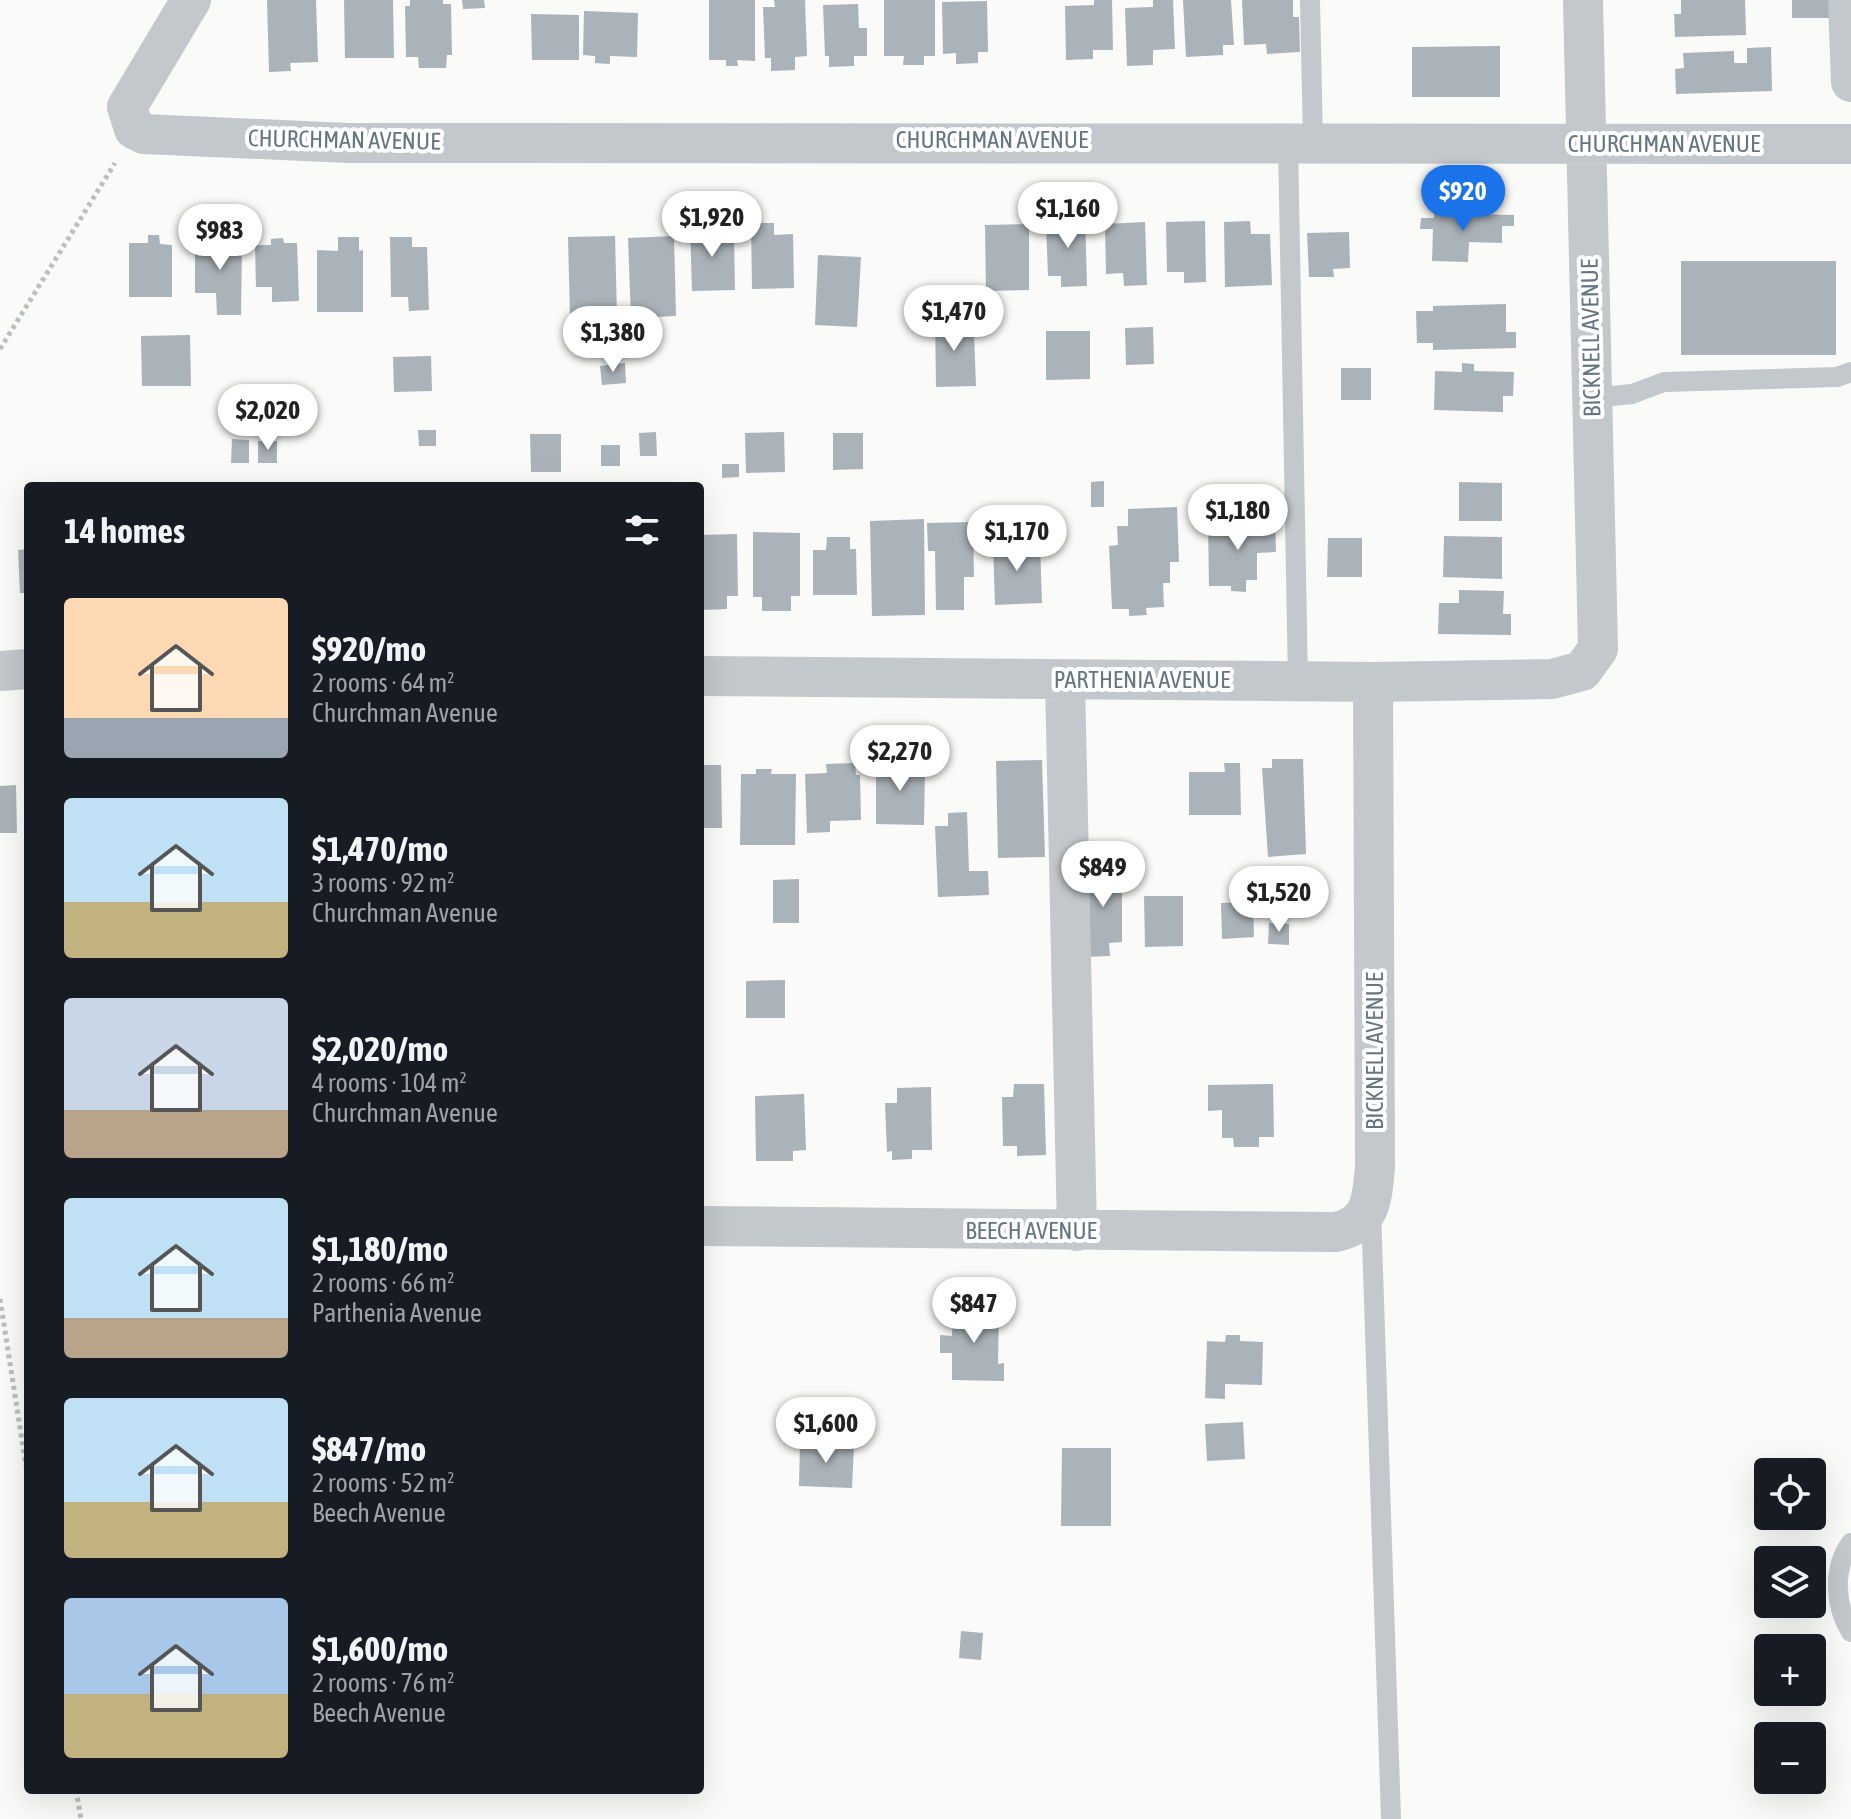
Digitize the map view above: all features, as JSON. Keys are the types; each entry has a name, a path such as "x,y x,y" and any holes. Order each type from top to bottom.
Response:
{"street":[{"path":"135,130 127,107 191,0"},
{"name":"BICKNELL AVENUE","path":"1582,671 1598,649 1583,0"},
{"path":"1848,0 1851,82"},
{"name":"CHURCHMAN AVENUE","path":"135,130 144,134 348,143 1300,141 1587,145 1851,144"},
{"path":"0,671 24,669"},
{"name":"PARTHENIA AVENUE","path":"704,676 1373,682 1552,679 1582,671"},
{"path":"1065,680 1077,1231"},
{"name":"BICKNELL AVENUE","path":"1365,1216 1375,1167 1373,682"},
{"name":"BEECH AVENUE","path":"704,1226 1336,1232 1365,1216"}],"lane":[{"path":"1298,682 1300,141 1310,0"},
{"path":"1592,398 1632,394 1664,382 1837,377 1851,372"},
{"path":"1365,1216 1376,1296 1391,1819"},
{"path":"1851,1543 1837,1580 1841,1616 1851,1632"}],"path":[{"path":"0,349 135,130"},
{"path":"0,1299 24,1453"},
{"path":"77,1794 81,1819"}],"building":[{"path":"267,0 316,0 318,62 290,63 291,71 269,72"},
{"path":"344,0 393,0 394,58 345,58"},
{"path":"410,0 443,0 443,4 451,4 452,55 447,55 446,68 419,68 418,57 406,57 405,6 410,6"},
{"path":"462,0 484,0 485,8 463,9"},
{"path":"709,0 755,0 755,61 737,60 738,66 726,66 726,60 709,60"},
{"path":"774,0 805,0 807,56 795,57 795,70 771,71 771,58 765,58 763,7 775,7"},
{"path":"884,0 935,0 935,56 924,56 924,65 903,65 904,56 884,56"},
{"path":"1094,0 1112,0 1113,50 1093,50 1093,59 1066,60 1065,6 1094,5"},
{"path":"1153,0 1173,0 1175,49 1153,50 1153,65 1127,66 1125,8 1153,7"},
{"path":"1183,0 1231,0 1234,45 1223,45 1223,55 1186,57"},
{"path":"1242,0 1293,0 1293,17 1299,17 1300,52 1267,54 1266,44 1244,45"},
{"path":"1681,0 1745,0 1746,35 1675,37 1674,14 1681,14"},
{"path":"1792,0 1830,0 1830,18 1792,18"},
{"path":"987,1 988,52 978,52 978,63 956,64 956,53 943,54 942,2"},
{"path":"858,4 859,28 867,28 867,56 854,56 854,66 829,67 829,56 825,56 823,5"},
{"path":"584,11 638,13 637,57 610,56 610,64 595,63 595,56 583,55"},
{"path":"531,14 579,15 579,60 532,60"},
{"path":"1500,46 1500,97 1412,97 1412,47"},
{"path":"1771,47 1772,91 1676,94 1675,69 1684,68 1683,53 1734,51 1734,63 1747,63 1747,48"},
{"path":"1085,213 1087,286 1061,287 1061,276 1048,276 1046,223 1064,223 1063,214"},
{"path":"1434,213 1514,215 1514,226 1502,226 1502,243 1469,242 1468,262 1432,261 1433,229 1420,229 1421,218 1434,218"},
{"path":"1205,221 1206,282 1184,283 1184,272 1167,272 1166,222"},
{"path":"1250,221 1251,234 1270,234 1272,285 1225,287 1224,222"},
{"path":"1145,222 1147,285 1124,286 1123,273 1106,274 1105,224"},
{"path":"715,223 715,236 734,235 735,290 692,291 690,224"},
{"path":"751,223 774,223 774,235 793,234 794,288 752,289"},
{"path":"1029,224 1029,290 986,291 985,225"},
{"path":"207,232 229,232 229,243 242,243 241,315 217,315 216,293 195,293 195,243 207,243"},
{"path":"1349,232 1350,268 1333,269 1334,277 1309,277 1307,233"},
{"path":"148,235 159,235 160,244 172,245 172,297 129,297 129,243 148,243"},
{"path":"615,236 617,316 570,317 568,237"},
{"path":"674,236 676,316 631,318 628,238"},
{"path":"338,237 359,237 359,251 363,250 363,312 317,312 317,250 338,251"},
{"path":"390,237 412,237 412,247 427,247 429,310 409,311 408,297 391,297"},
{"path":"283,238 284,243 297,243 299,301 272,302 272,287 256,287 255,245 271,245 271,239"},
{"path":"818,255 861,257 857,327 815,325"},
{"path":"1681,261 1836,261 1836,355 1681,355"},
{"path":"1506,304 1506,332 1516,332 1516,348 1433,350 1433,343 1417,343 1416,311 1433,311 1433,306"},
{"path":"935,316 963,316 963,333 974,333 976,386 936,387"},
{"path":"1153,327 1154,364 1126,365 1125,328"},
{"path":"1046,331 1090,331 1090,379 1046,380"},
{"path":"190,335 191,386 142,386 141,336"},
{"path":"431,356 432,391 394,392 393,357"},
{"path":"625,363 626,383 602,385 600,366"},
{"path":"1462,363 1474,364 1474,371 1514,372 1513,396 1503,396 1503,412 1434,410 1435,371 1462,372"},
{"path":"1341,368 1371,368 1371,400 1341,400"},
{"path":"418,430 436,430 436,446 419,446"},
{"path":"656,432 657,456 640,456 639,433"},
{"path":"784,432 785,472 746,473 745,433"},
{"path":"833,433 863,433 863,469 833,470"},
{"path":"530,434 561,434 561,472 531,472"},
{"path":"232,439 249,440 249,463 231,463"},
{"path":"258,441 277,441 277,463 258,463"},
{"path":"601,445 620,445 620,466 601,466"},
{"path":"722,464 739,464 739,477 722,478"},
{"path":"1104,481 1104,507 1091,507 1091,482"},
{"path":"1459,482 1502,483 1502,521 1459,521"},
{"path":"1177,507 1179,562 1170,562 1170,583 1163,583 1164,607 1146,608 1147,615 1129,616 1129,609 1112,609 1109,546 1118,545 1117,526 1128,526 1128,509"},
{"path":"924,519 925,615 872,616 870,521"},
{"path":"973,522 974,577 964,577 964,610 936,610 935,551 928,551 927,523"},
{"path":"1275,522 1276,552 1257,553 1257,580 1246,580 1246,592 1231,591 1231,586 1209,586 1208,523"},
{"path":"753,532 800,533 800,596 791,596 791,611 762,611 762,597 753,597"},
{"path":"737,534 738,596 727,596 727,609 704,610 704,535"},
{"path":"1444,536 1502,537 1502,579 1443,577"},
{"path":"827,537 850,537 850,549 856,549 857,595 813,595 813,550 826,550"},
{"path":"1328,538 1362,538 1362,577 1327,577"},
{"path":"1040,542 1042,603 995,605 993,543"},
{"path":"24,549 24,593 20,593 18,550"},
{"path":"1459,590 1504,591 1503,614 1511,614 1511,635 1438,634 1439,603 1459,603"},
{"path":"888,757 910,757 910,768 925,768 924,825 876,824 876,768 888,768"},
{"path":"1272,759 1303,759 1306,854 1268,857 1262,768 1272,768"},
{"path":"1042,760 1045,857 998,858 996,761"},
{"path":"855,763 856,775 860,775 861,820 830,821 830,832 807,833 805,774 827,773 826,764"},
{"path":"1224,763 1240,763 1241,815 1189,815 1189,772 1225,772"},
{"path":"704,765 721,765 722,828 704,828"},
{"path":"756,769 772,769 771,774 796,774 795,845 740,845 741,774 756,774"},
{"path":"16,785 17,833 0,833 0,786"},
{"path":"967,812 969,871 988,871 989,895 938,897 935,826 948,826 948,813"},
{"path":"1084,866 1122,866 1122,942 1109,943 1110,956 1085,957"},
{"path":"799,879 799,923 773,923 773,880"},
{"path":"1144,896 1183,896 1183,946 1145,947"},
{"path":"1253,902 1254,937 1222,939 1221,903"},
{"path":"1269,923 1289,924 1289,945 1268,944"},
{"path":"785,980 785,1018 746,1018 746,981"},
{"path":"1014,1084 1044,1084 1046,1155 1017,1156 1017,1146 1003,1146 1002,1097 1013,1097"},
{"path":"1273,1084 1274,1137 1259,1137 1259,1147 1234,1147 1233,1138 1222,1138 1222,1110 1208,1111 1208,1085"},
{"path":"931,1087 932,1150 912,1150 912,1159 892,1160 892,1151 887,1152 885,1103 897,1103 897,1088"},
{"path":"804,1094 806,1150 793,1151 793,1161 756,1161 755,1096"},
{"path":"953,1307 999,1308 998,1364 1004,1363 1004,1381 952,1380 952,1353 940,1353 940,1335 952,1336"},
{"path":"1226,1335 1240,1335 1240,1341 1263,1342 1262,1385 1225,1384 1225,1399 1205,1398 1207,1341 1225,1342"},
{"path":"1243,1422 1245,1459 1207,1461 1205,1424"},
{"path":"800,1442 854,1444 852,1488 799,1486"},
{"path":"1062,1448 1111,1448 1111,1526 1061,1526"},
{"path":"961,1631 983,1633 981,1660 959,1658"}]}
